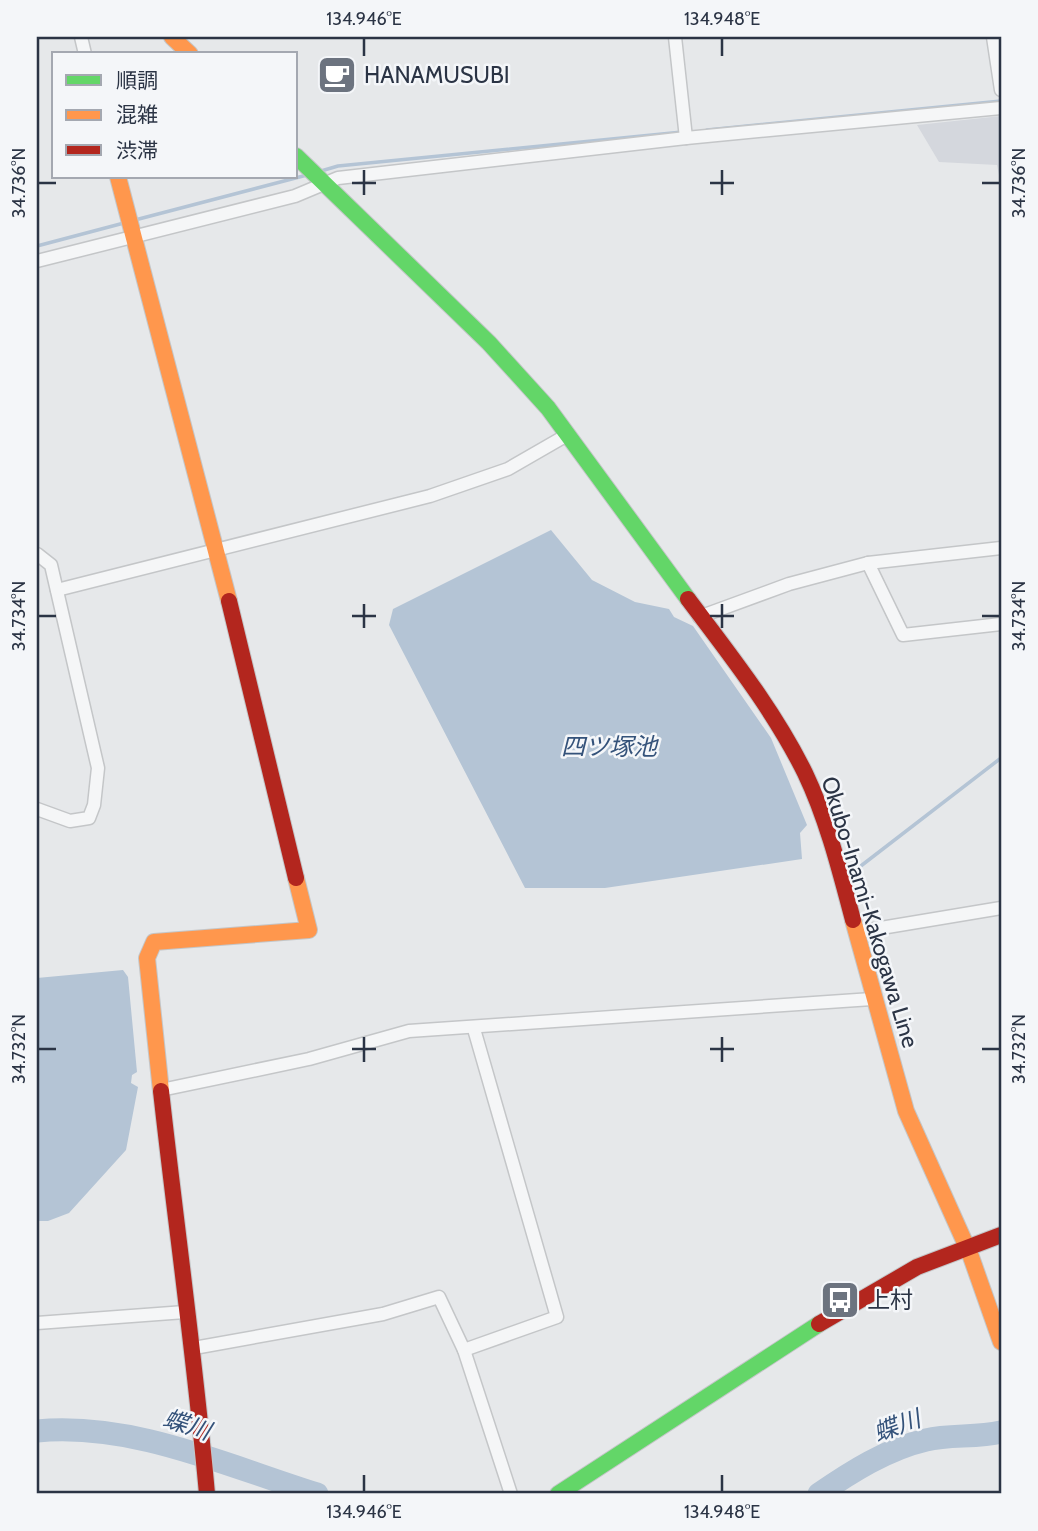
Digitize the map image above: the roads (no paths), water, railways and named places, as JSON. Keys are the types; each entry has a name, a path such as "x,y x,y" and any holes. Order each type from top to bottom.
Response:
{"street":[{"path":"172,37 188,52"},
{"path":"675,37 686,138"},
{"path":"993,37 1001,90"},
{"path":"37,261 295,196 338,178 686,138 1001,108"},
{"name":"Okubo-Inami-Kakogawa Line","path":"298,158 489,343 548,408 769,709 794,750 814,794 857,932 872,999 906,1111 932,1176 966,1244 1001,1342"},
{"path":"118,178 217,551 309,930 154,942 147,958 185,1312 194,1348 207,1494"},
{"path":"57,590 430,496 508,469 567,435"},
{"path":"699,617 789,584 868,563 1001,548"},
{"path":"37,554 51,565 98,768 94,805 89,818 70,821 37,808"},
{"path":"868,563 903,635 1001,624"},
{"path":"857,932 1001,908"},
{"path":"161,1090 309,1059 409,1031 474,1029 872,999"},
{"path":"464,1350 557,1318 474,1029"},
{"path":"558,1494 646,1441 862,1294 966,1244 1001,1235"},
{"path":"194,1348 383,1314 439,1297 464,1350 511,1494"},
{"path":"37,1323 185,1312"}],"water":[{"name":"四ツ塚池","path":"551,530 592,580 635,602 669,609 674,617 693,626 771,738 807,825 800,833 802,859 605,888 525,888 389,625 393,609"},
{"path":"123,970 128,977 137,1072 132,1075 131,1083 138,1087 126,1150 69,1213 48,1221 37,1221 37,978"}],"waterway":[{"path":"707,130 1001,101"},
{"path":"321,171 338,166 682,132"},
{"path":"298,177 307,175"},
{"path":"135,220 296,178"},
{"path":"37,246 124,223"},
{"path":"853,872 1001,758"},
{"name":"蝶川","path":"37,1431 109,1433 144,1440 214,1459 317,1494"},
{"name":"蝶川","path":"819,1494 870,1462 897,1449 935,1438 1001,1432"}],"place":[{"name":"HANAMUSUBI","path":"337,75"},
{"name":"上村","path":"840,1300"}]}
